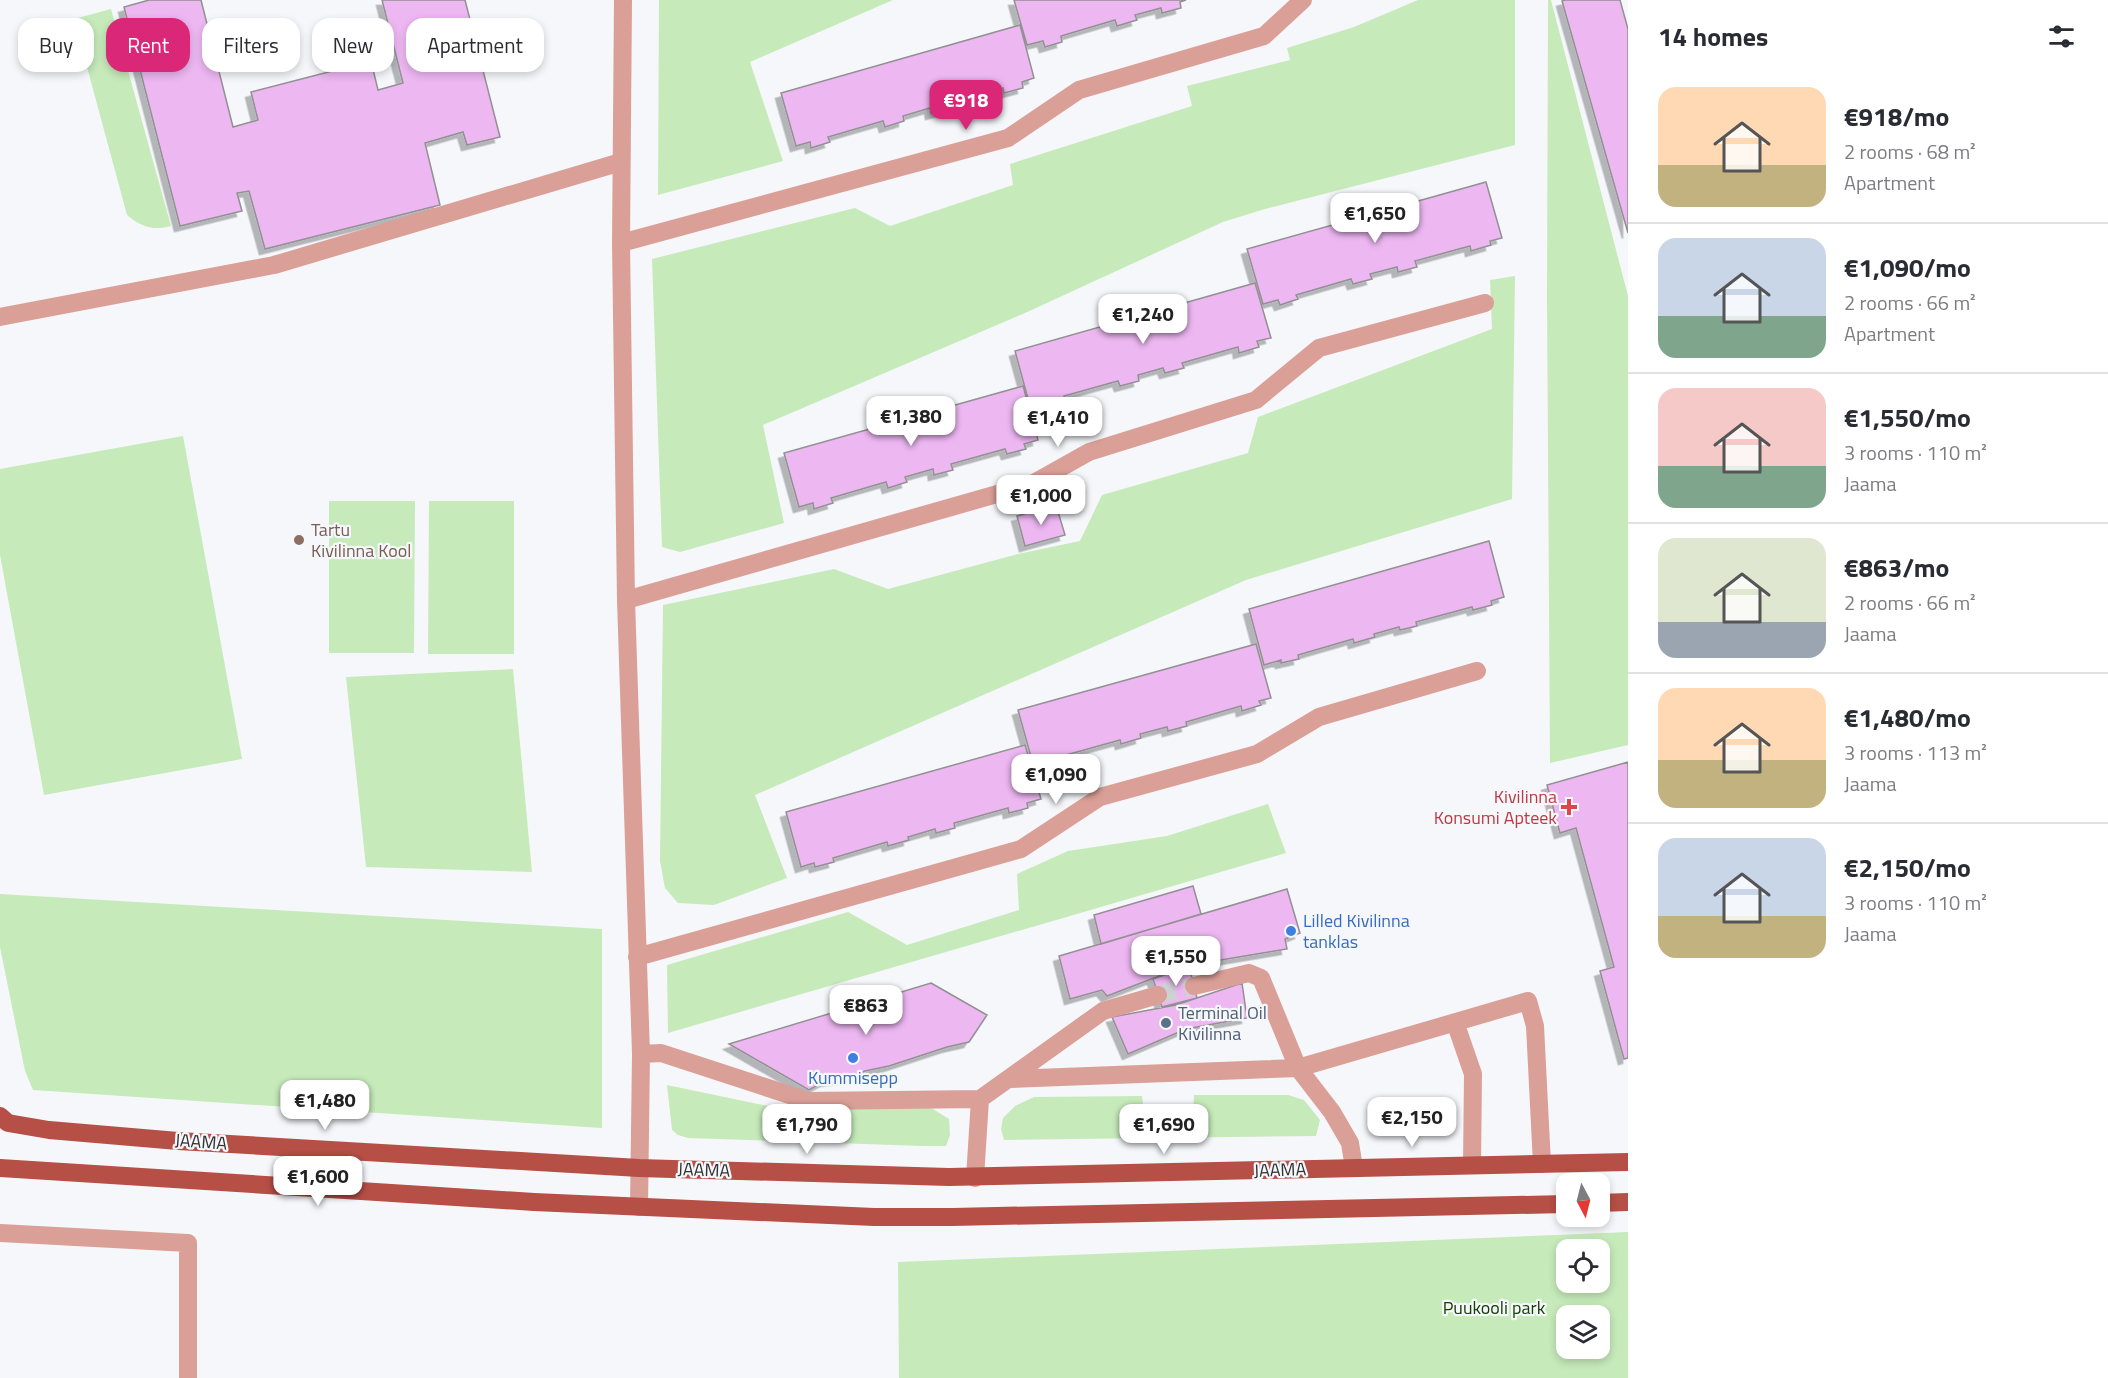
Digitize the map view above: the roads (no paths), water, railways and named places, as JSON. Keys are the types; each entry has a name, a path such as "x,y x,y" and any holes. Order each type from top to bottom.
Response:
{"main road":[{"name":"JAAMA","path":"0,1116 8,1123 49,1130 178,1141 639,1168 975,1178 1628,1162"},
{"path":"0,1168 522,1201 874,1217 1556,1204"},
{"path":"1610,1203 1628,1202"}],"street":[{"path":"623,0 621,243 626,600 641,1054 639,1207"},
{"path":"621,243 1008,138 1079,90 1264,36 1303,0"},
{"path":"0,317 274,265 621,162"},
{"path":"626,600 1032,483 1089,452 1256,400 1319,348 1485,303"},
{"path":"638,957 1021,849 1100,796 1257,754 1320,717 1477,671"},
{"path":"1194,986 1249,973 1261,978 1298,1068 1332,1112 1350,1143 1354,1168"},
{"path":"641,1054 661,1053 808,1101 980,1100 1103,1011 1158,995"},
{"path":"1010,1079 1298,1068 1528,1001 1535,1026 1542,1164"},
{"path":"1455,1022 1473,1074 1472,1165"},
{"path":"975,1178 980,1100"},
{"path":"0,1233 188,1243 188,1378"}],"tunnel":[{"path":"1158,995 1194,986"}],"place":[{"name":"Tartu Kivilinna Kool","path":"299,540"},
{"name":"Kivilinna Konsumi Apteek","path":"1569,807"},
{"name":"Lilled Kivilinna tanklas","path":"1291,931"},
{"name":"Terminal Oil Kivilinna","path":"1166,1023"},
{"name":"Kummisepp","path":"853,1058"}],"park label":[{"name":"Puukooli park","path":"1494,1308"}]}
